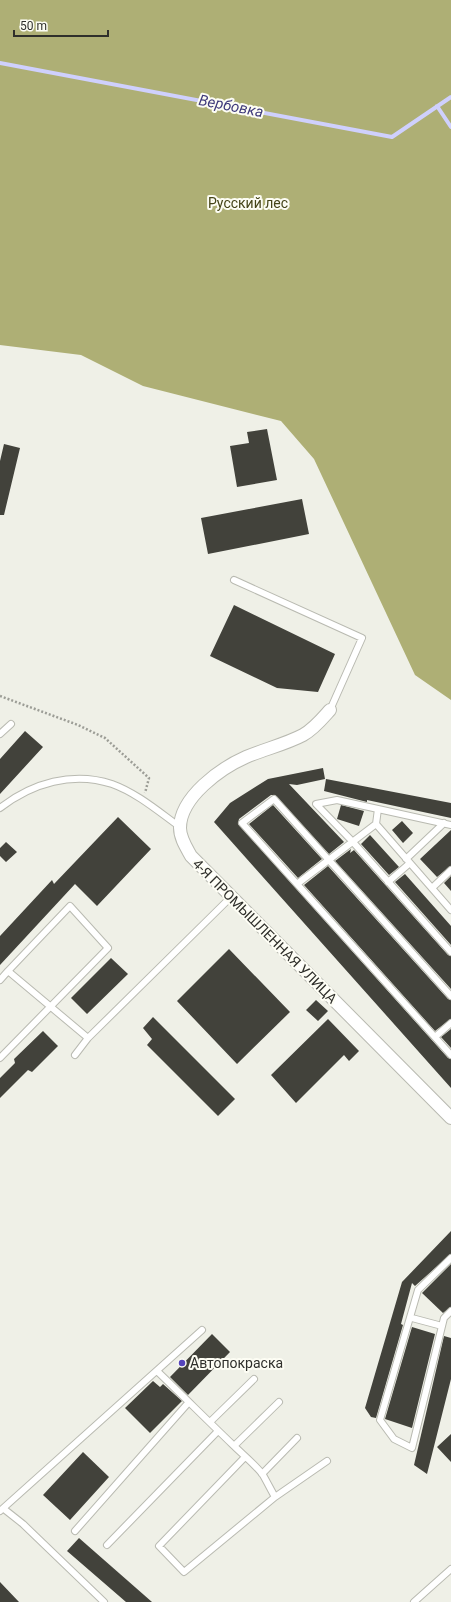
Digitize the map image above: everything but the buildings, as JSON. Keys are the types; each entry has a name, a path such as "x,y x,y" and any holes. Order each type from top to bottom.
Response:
{"street":[{"path":"180,827 187,805 195,793 224,769 245,758 303,735 316,726 330,710"},
{"name":"4-Я ПРОМЫШЛЕННАЯ УЛИЦА","path":"180,827 182,839 191,856 451,1118"}],"lane":[{"path":"234,580 362,638 330,710"},
{"path":"0,734 11,724"},
{"path":"0,808 14,797 41,784 67,778 91,779 113,784 144,801 180,827"},
{"path":"451,996 274,799 242,823 451,1054"},
{"path":"451,825 336,800 316,804 352,841 451,952"},
{"path":"297,884 376,824 378,809"},
{"path":"388,882 444,823"},
{"path":"376,824 451,910"},
{"path":"432,888 451,870"},
{"path":"75,1055 88,1038 231,897"},
{"path":"0,980 70,906 108,948 0,1058"},
{"path":"8,971 49,1008 88,1038"},
{"path":"435,1037 451,1023"},
{"path":"451,1258 418,1290 412,1318 380,1420 394,1439 412,1448 444,1318 451,1311"},
{"path":"412,1318 442,1326"},
{"path":"104,1602 23,1524 2,1510 202,1330"},
{"path":"157,1370 262,1474 274,1497"},
{"path":"210,1422 254,1379"},
{"path":"75,1531 189,1402"},
{"path":"234,1446 279,1402"},
{"path":"106,1545 218,1430"},
{"path":"262,1474 297,1438"},
{"path":"245,1457 159,1546 184,1572 274,1497 326,1461"},
{"path":"414,1602 451,1569"}],"path":[{"path":"0,696 78,724 105,738 148,778 144,801"}],"green space":[{"name":"Русский лес","path":"0,0 451,0 451,700 415,675 314,459 281,421 143,386 81,355 0,345"}],"waterway":[{"name":"Вербовка","path":"0,63 392,137 451,97"},
{"path":"437,106 451,127"}],"place":[{"name":"Автопокраска","path":"182,1363"}]}
